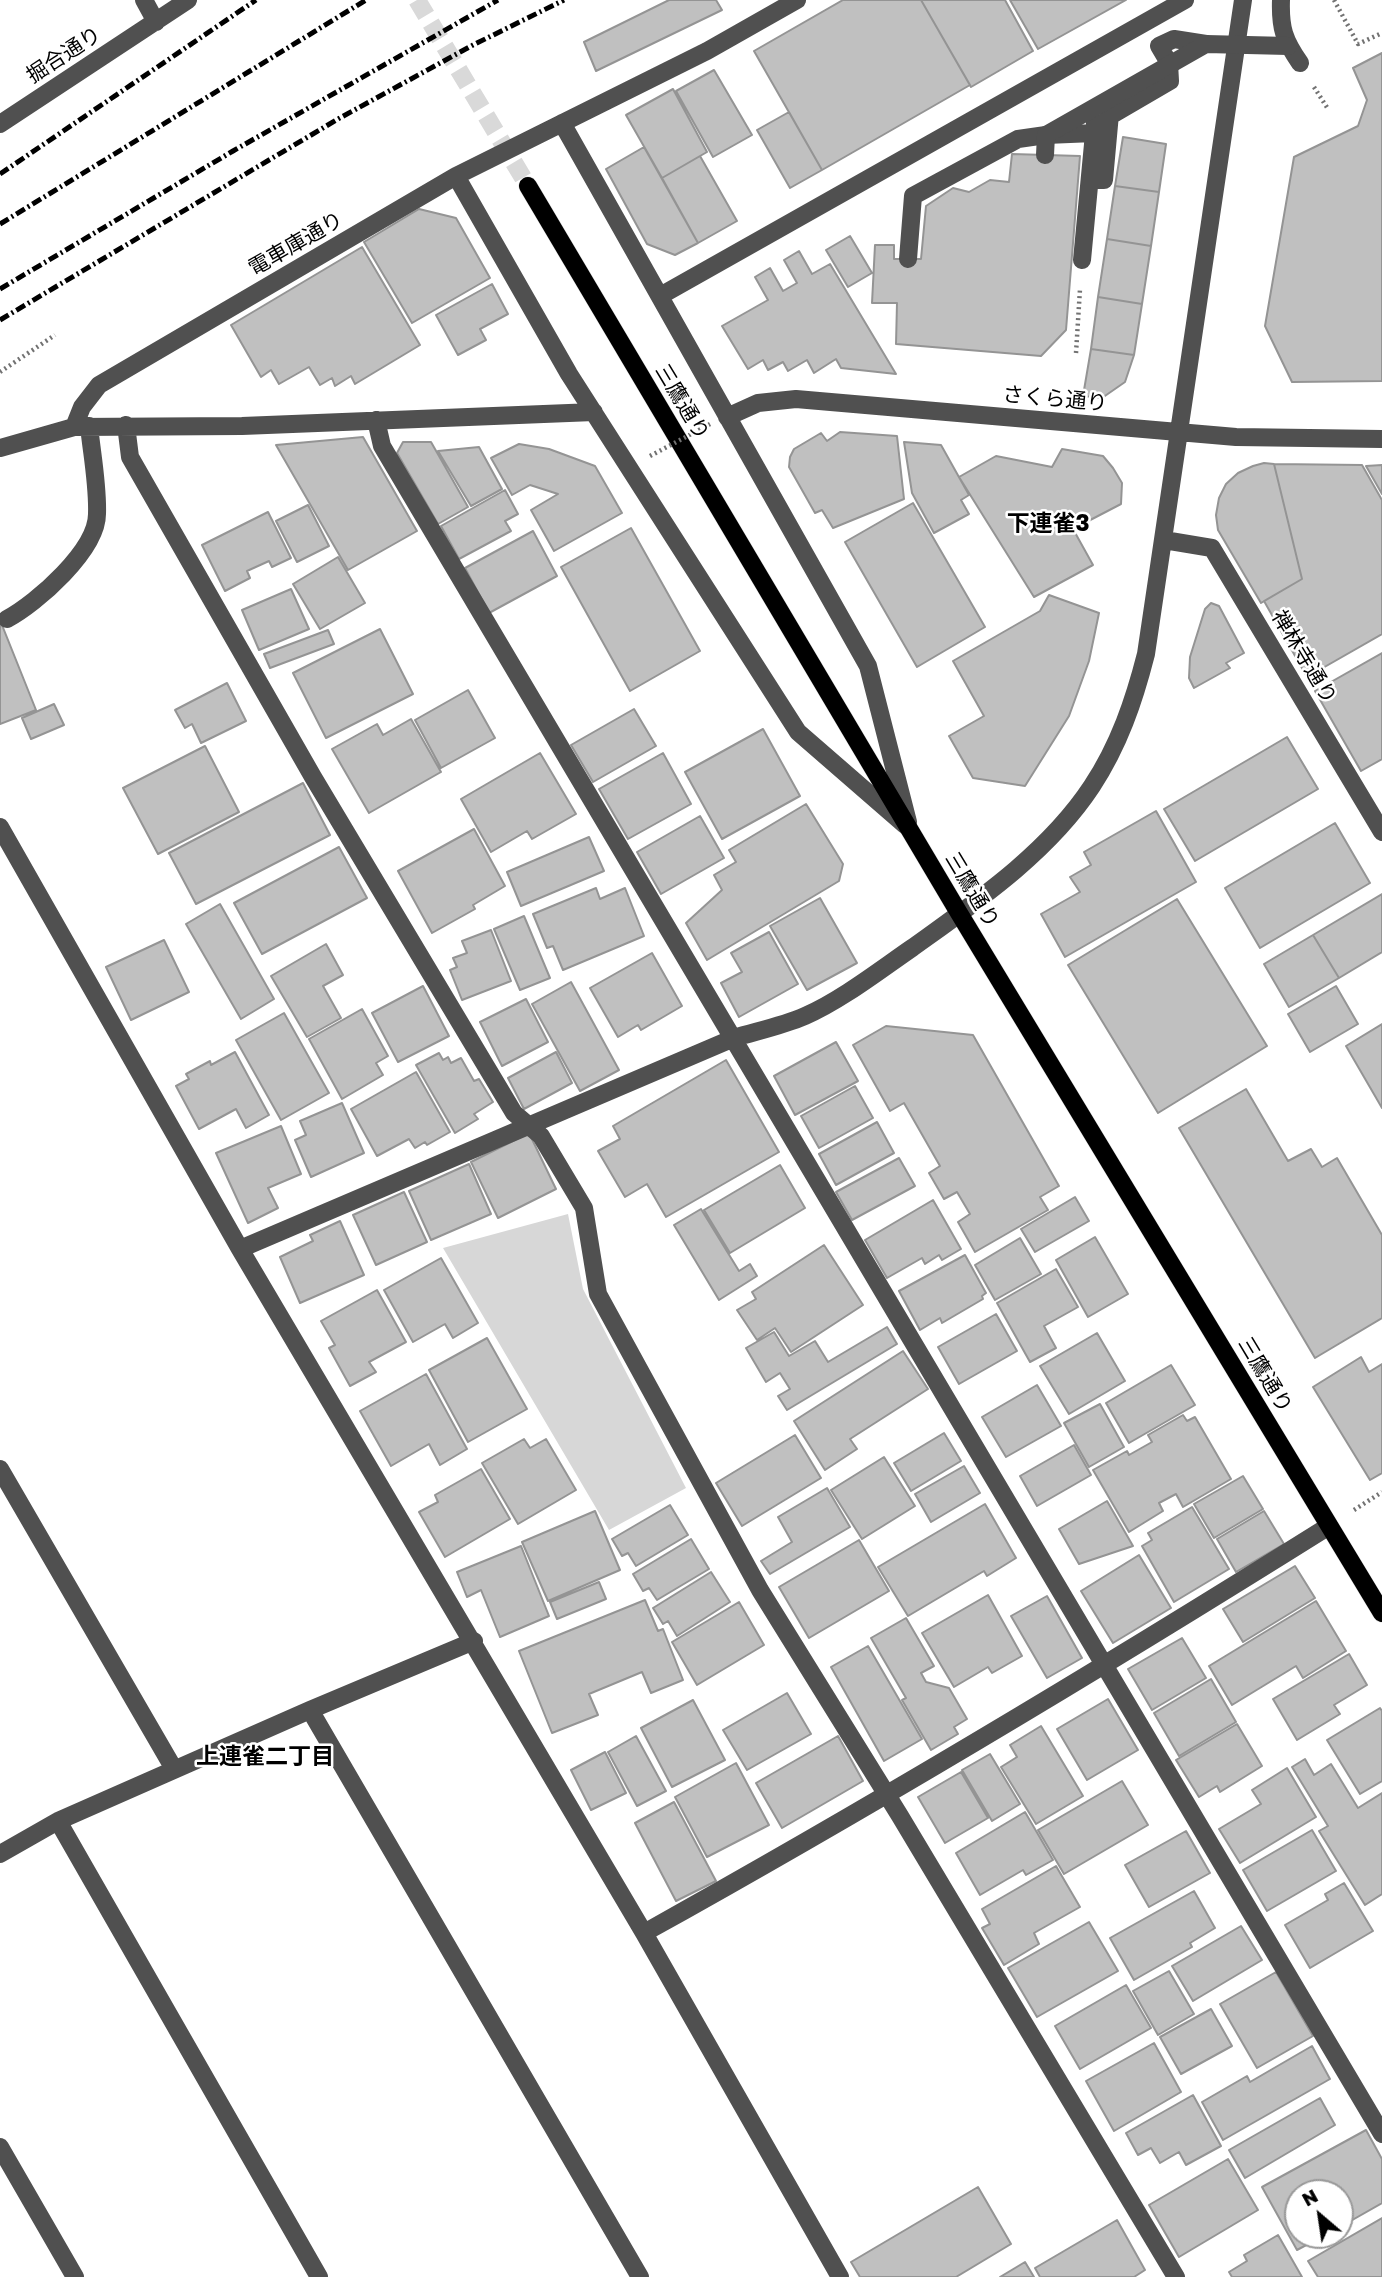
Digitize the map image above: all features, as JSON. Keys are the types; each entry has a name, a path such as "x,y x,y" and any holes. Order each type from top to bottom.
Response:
{"main road":[{"name":"三鷹通り","path":"528,186 959,914 1382,1614"}],"street":[{"path":"144,0 156,22"},
{"name":"掘合通り","path":"0,124 188,0"},
{"name":"電車庫通り","path":"82,427 82,407 99,385 456,176 707,51 797,0"},
{"path":"660,296 1185,0"},
{"path":"240,1249 734,1038 805,1016 872,976 959,914 1059,829 1091,787 1113,751 1132,706 1146,654 1243,0"},
{"path":"1281,0 1280,23 1288,46 1300,63"},
{"path":"1046,135 1107,106 1169,63 1206,44 1288,46"},
{"path":"1082,260 1094,132 1107,106"},
{"path":"1090,180 1104,180 1107,106"},
{"path":"562,123 660,296 720,420 868,666 909,829"},
{"path":"908,259 913,196 1018,139 1094,132"},
{"path":"1045,155 1046,135"},
{"path":"456,176 569,374 799,733 909,829"},
{"name":"さくら通り","path":"720,420 758,403 796,399 1236,437 1382,439"},
{"path":"0,449 82,427 242,426 593,412"},
{"path":"376,420 382,446 734,1038 1102,1667 1382,2134"},
{"path":"126,425 130,457 313,778 514,1113 541,1136 584,1208 598,1294 760,1590 887,1794 1176,2277"},
{"path":"7,619 57,582 87,544 98,517 82,427"},
{"name":"禅林寺通り","path":"1164,540 1212,548 1382,832"},
{"path":"0,827 240,1249 474,1641 840,2277"},
{"path":"0,1469 174,1769"},
{"path":"644,1933 1102,1667 1329,1526"},
{"path":"0,1854 58,1821 474,1641"},
{"path":"310,1710 640,2277"},
{"path":"58,1821 319,2277"},
{"path":"0,2147 75,2277"}],"path":[{"path":"1334,0 1358,44 1382,33"},
{"path":"1323,102 1328,109"},
{"path":"1076,353 1082,260"},
{"path":"0,372 55,335"},
{"path":"650,456 720,420"}],"shaded area":[{"path":"568,1214 583,1289 686,1488 609,1530 443,1248"}],"building":[{"path":"669,0 716,0 722,10 596,71 584,42"},
{"path":"843,0 921,0 970,85 822,170 754,51"},
{"path":"921,0 1005,0 1033,51 971,87"},
{"path":"1010,0 1126,0 1038,49"},
{"path":"1382,53 1382,381 1292,382 1265,326 1294,157 1358,126 1367,100 1353,68"},
{"path":"714,70 752,135 713,157 676,91"},
{"path":"673,89 707,152 662,178 626,115"},
{"path":"789,112 822,170 790,188 757,130"},
{"path":"1123,137 1166,144 1159,192 1115,186"},
{"path":"644,147 698,243 675,255 647,244 606,169"},
{"path":"1012,154 1080,156 1066,330 1041,356 896,344 897,303 872,303 875,245 894,245 894,259 921,259 926,206 953,188 969,192 990,180 1009,182"},
{"path":"700,156 737,221 698,243 662,178"},
{"path":"1115,186 1159,192 1151,246 1107,239"},
{"path":"419,209 456,218 490,278 412,323 364,242"},
{"path":"850,236 872,273 848,287 826,250"},
{"path":"1107,239 1151,246 1142,304 1098,297"},
{"path":"362,247 420,345 355,384 351,376 335,386 332,378 320,385 309,367 279,384 271,370 261,377 231,325"},
{"path":"799,251 812,274 830,264 896,374 841,368 836,359 814,373 807,360 788,371 783,362 768,370 763,360 748,369 722,326 768,300 755,277 770,268 783,291 797,283 784,260"},
{"path":"492,284 508,314 480,329 486,340 458,355 436,315"},
{"path":"1098,297 1142,304 1134,355 1091,349"},
{"path":"1091,349 1134,355 1125,382 1102,398 1083,396"},
{"path":"840,432 897,436 904,499 833,528 822,510 815,513 789,467 794,449 821,433 827,441"},
{"path":"363,437 417,531 348,570 276,445"},
{"path":"403,442 431,442 468,507 438,524 397,453"},
{"path":"904,442 941,445 969,495 961,500 969,514 934,533 912,493"},
{"path":"519,444 549,449 595,466 622,513 554,551 531,510 558,494 530,485 512,495 491,458"},
{"path":"479,447 502,489 471,506 438,451"},
{"path":"1062,449 1103,456 1122,483 1121,504 1073,529 1093,565 1034,597 959,477 996,456 1052,467"},
{"path":"1264,463 1274,464 1302,579 1261,603 1218,530 1216,515 1219,498 1226,484 1238,473"},
{"path":"1274,464 1362,465 1382,500 1382,634 1307,677 1264,601 1302,579"},
{"path":"1382,465 1382,494 1366,466"},
{"path":"505,490 518,514 505,521 511,531 459,559 441,526"},
{"path":"913,503 985,627 917,667 845,542"},
{"path":"308,505 329,546 297,562 276,521"},
{"path":"268,512 291,558 272,567 269,561 247,571 250,578 225,591 202,545"},
{"path":"631,528 700,651 630,691 561,567"},
{"path":"533,531 557,576 489,613 465,568"},
{"path":"338,557 365,603 320,629 293,584"},
{"path":"291,589 309,629 259,650 242,610"},
{"path":"1049,595 1099,613 1089,661 1069,716 1025,786 973,778 949,736 984,716 953,661 1040,611"},
{"path":"1211,603 1219,606 1244,653 1226,663 1230,668 1194,688 1189,678 1190,657 1205,609"},
{"path":"0,620 36,710 0,724"},
{"path":"380,629 413,694 326,738 293,673"},
{"path":"328,630 334,644 270,668 264,654"},
{"path":"1382,653 1382,759 1361,771 1315,691"},
{"path":"227,683 246,721 201,743 192,724 185,728 175,710"},
{"path":"468,690 495,738 441,768 415,720"},
{"path":"54,704 64,725 31,739 22,718"},
{"path":"634,709 656,746 593,782 571,745"},
{"path":"411,719 441,772 369,813 332,749 377,724 383,735"},
{"path":"763,729 800,796 722,839 685,772"},
{"path":"1287,737 1318,789 1195,861 1164,809"},
{"path":"205,746 239,812 158,854 123,788"},
{"path":"540,753 576,814 532,839 527,831 491,852 461,799"},
{"path":"663,753 691,804 628,839 599,789"},
{"path":"303,783 330,835 196,904 169,853"},
{"path":"806,804 843,864 839,881 707,960 686,923 722,890 714,875 736,862 729,850"},
{"path":"1156,811 1196,882 1065,957 1041,914 1080,892 1070,877 1091,865 1084,852"},
{"path":"700,816 724,858 661,894 637,852"},
{"path":"1335,823 1370,883 1260,948 1225,888"},
{"path":"474,829 505,886 473,905 475,909 432,933 398,871"},
{"path":"589,837 604,871 521,906 507,872"},
{"path":"339,847 367,898 262,954 234,903"},
{"path":"596,888 600,899 625,888 644,936 563,970 553,946 547,948 533,914"},
{"path":"1382,894 1382,952 1339,978 1313,935"},
{"path":"820,898 857,963 807,990 770,926"},
{"path":"1177,899 1267,1046 1158,1113 1068,965"},
{"path":"220,904 274,999 241,1019 186,924"},
{"path":"524,916 550,978 520,990 494,929"},
{"path":"491,930 511,981 462,1000 450,970 457,967 453,958 467,953 462,941"},
{"path":"769,932 798,984 739,1017 721,983 742,972 731,953"},
{"path":"1313,935 1339,978 1289,1007 1264,964"},
{"path":"164,940 189,992 131,1020 106,967"},
{"path":"326,944 343,975 323,986 341,1018 307,1037 271,976"},
{"path":"652,953 682,1006 641,1030 638,1025 618,1037 590,988"},
{"path":"571,982 619,1070 580,1091 532,1004"},
{"path":"423,986 449,1036 398,1062 372,1013"},
{"path":"1336,986 1358,1024 1310,1052 1288,1014"},
{"path":"526,999 548,1042 502,1066 480,1022"},
{"path":"362,1009 388,1056 376,1063 383,1075 342,1099 309,1039"},
{"path":"284,1013 329,1093 281,1120 236,1040"},
{"path":"1382,1024 1382,1108 1346,1046"},
{"path":"886,1026 973,1035 1059,1186 1040,1197 1048,1210 975,1252 958,1222 970,1214 957,1192 944,1199 929,1173 940,1166 904,1103 890,1111 853,1045"},
{"path":"836,1042 858,1081 795,1115 774,1076"},
{"path":"235,1052 269,1115 246,1128 236,1109 199,1129 176,1086 189,1079 186,1074"},
{"path":"556,1052 572,1083 524,1109 508,1078"},
{"path":"439,1053 443,1060 448,1057 451,1063 461,1058 474,1081 479,1079 493,1102 474,1114 478,1119 455,1133 416,1065"},
{"path":"726,1060 779,1152 666,1217 647,1184 625,1197 598,1151 620,1139 613,1126"},
{"path":"416,1072 450,1132 427,1145 425,1142 415,1148 409,1139 377,1156 351,1109"},
{"path":"855,1086 873,1118 819,1148 801,1116"},
{"path":"1246,1089 1288,1161 1311,1149 1322,1167 1337,1158 1382,1235 1382,1318 1315,1358 1179,1128"},
{"path":"342,1103 364,1153 311,1177 295,1140 306,1135 300,1121"},
{"path":"877,1122 894,1153 836,1185 819,1154"},
{"path":"281,1126 301,1174 268,1188 278,1208 248,1223 216,1153"},
{"path":"529,1133 556,1189 498,1218 471,1162"},
{"path":"899,1158 915,1186 852,1220 836,1192"},
{"path":"469,1164 491,1214 431,1240 409,1191"},
{"path":"780,1165 805,1208 730,1253 704,1210"},
{"path":"404,1192 427,1242 376,1265 353,1215"},
{"path":"1075,1197 1089,1221 1035,1252 1021,1229"},
{"path":"933,1200 961,1249 942,1260 939,1255 925,1264 922,1258 887,1278 865,1240"},
{"path":"701,1209 739,1271 750,1264 757,1276 719,1300 674,1225"},
{"path":"340,1221 364,1275 300,1303 280,1257 313,1241 310,1235"},
{"path":"1095,1237 1128,1294 1088,1317 1056,1260"},
{"path":"1020,1238 1041,1274 995,1300 975,1265"},
{"path":"824,1245 863,1305 791,1352 775,1328 757,1340 737,1310 756,1299 752,1292"},
{"path":"965,1255 986,1293 982,1296 983,1299 942,1323 940,1318 920,1330 899,1291"},
{"path":"441,1258 478,1323 453,1338 445,1324 413,1342 384,1290"},
{"path":"1056,1269 1078,1307 1044,1326 1056,1348 1030,1362 997,1303"},
{"path":"377,1290 406,1342 369,1362 376,1372 350,1386 329,1348 335,1345 321,1321"},
{"path":"996,1314 1017,1351 959,1384 938,1347"},
{"path":"887,1327 897,1344 787,1410 778,1396 790,1389 780,1373 766,1382 746,1348 774,1332 789,1356 815,1341 828,1362"},
{"path":"1097,1333 1125,1381 1069,1414 1040,1366"},
{"path":"487,1338 527,1409 468,1442 429,1370"},
{"path":"903,1351 928,1389 850,1439 857,1449 825,1470 794,1421"},
{"path":"1361,1357 1369,1372 1382,1364 1382,1473 1370,1480 1313,1387"},
{"path":"1171,1365 1195,1405 1129,1443 1106,1403"},
{"path":"426,1374 467,1449 440,1465 429,1444 391,1466 360,1411"},
{"path":"1037,1385 1061,1426 1006,1457 982,1417"},
{"path":"1100,1404 1124,1447 1089,1467 1064,1423"},
{"path":"1183,1415 1187,1421 1195,1417 1231,1479 1183,1507 1176,1494 1159,1503 1163,1511 1129,1532 1093,1470 1127,1451 1129,1455 1152,1442 1148,1435"},
{"path":"944,1433 961,1461 911,1491 894,1463"},
{"path":"795,1435 821,1478 742,1526 716,1483"},
{"path":"524,1439 530,1448 546,1439 576,1490 518,1524 482,1463"},
{"path":"1074,1445 1091,1475 1037,1506 1020,1476"},
{"path":"884,1457 915,1506 862,1539 831,1490"},
{"path":"964,1466 980,1493 931,1522 915,1494"},
{"path":"481,1469 510,1519 445,1557 419,1512 438,1502 435,1495"},
{"path":"1243,1476 1263,1509 1214,1538 1194,1504"},
{"path":"827,1488 850,1527 770,1574 761,1561 792,1542 778,1517"},
{"path":"1107,1501 1133,1546 1079,1564 1059,1529"},
{"path":"985,1504 1016,1558 987,1576 984,1571 908,1616 878,1567"},
{"path":"670,1505 688,1535 636,1566 628,1553 622,1556 612,1539"},
{"path":"1192,1507 1229,1569 1174,1602 1142,1546 1152,1540 1148,1533"},
{"path":"595,1511 620,1570 548,1601 522,1542"},
{"path":"1264,1511 1284,1544 1236,1572 1217,1539"},
{"path":"691,1539 709,1569 657,1600 649,1588 643,1591 633,1574"},
{"path":"859,1540 889,1591 809,1638 779,1587"},
{"path":"521,1546 549,1616 500,1637 481,1590 467,1597 457,1572"},
{"path":"1139,1555 1171,1608 1113,1643 1081,1591"},
{"path":"1295,1566 1315,1598 1243,1642 1223,1609"},
{"path":"711,1572 730,1602 677,1636 668,1621 663,1624 653,1608"},
{"path":"599,1582 606,1599 557,1619 550,1602"},
{"path":"988,1595 1022,1656 992,1673 988,1667 954,1687 922,1633"},
{"path":"1047,1596 1082,1658 1047,1678 1011,1616"},
{"path":"645,1600 658,1631 663,1629 683,1680 651,1693 642,1672 589,1694 598,1715 552,1733 519,1651"},
{"path":"1316,1601 1346,1651 1303,1678 1296,1666 1232,1705 1209,1666"},
{"path":"739,1602 764,1645 697,1685 672,1642"},
{"path":"906,1618 934,1666 921,1673 926,1682 949,1688 967,1719 954,1727 958,1734 931,1750 902,1700 906,1698 871,1638"},
{"path":"1182,1638 1206,1678 1152,1710 1128,1669"},
{"path":"868,1646 922,1739 884,1761 831,1667"},
{"path":"1349,1654 1367,1685 1334,1705 1340,1714 1297,1740 1273,1699"},
{"path":"1211,1679 1236,1722 1179,1756 1154,1713"},
{"path":"787,1693 811,1734 747,1770 723,1730"},
{"path":"1108,1699 1138,1750 1087,1780 1057,1729"},
{"path":"693,1700 725,1760 672,1787 641,1728"},
{"path":"1380,1708 1382,1781 1360,1794 1327,1740"},
{"path":"1237,1724 1262,1766 1220,1792 1217,1786 1199,1797 1176,1760"},
{"path":"1041,1726 1083,1796 1036,1824 1001,1767 1017,1757 1010,1745"},
{"path":"636,1736 666,1791 637,1806 608,1752"},
{"path":"838,1736 863,1781 782,1828 756,1783"},
{"path":"605,1752 626,1793 591,1810 571,1770"},
{"path":"990,1754 1020,1804 992,1821 962,1770"},
{"path":"1305,1759 1314,1775 1331,1764 1358,1808 1382,1793 1382,1894 1365,1905 1319,1831 1328,1826 1292,1767"},
{"path":"736,1763 769,1825 707,1857 675,1797"},
{"path":"1287,1768 1316,1817 1240,1863 1219,1829 1261,1804 1252,1790"},
{"path":"961,1772 988,1818 945,1843 918,1797"},
{"path":"1122,1781 1148,1825 1064,1874 1038,1830"},
{"path":"674,1802 716,1881 676,1901 635,1823"},
{"path":"1025,1812 1053,1860 1026,1875 1023,1870 980,1895 956,1853"},
{"path":"1312,1830 1336,1871 1267,1911 1243,1870"},
{"path":"1186,1831 1210,1873 1149,1907 1125,1865"},
{"path":"1056,1866 1080,1907 1034,1933 1039,1944 1004,1965 982,1928 990,1924 982,1909"},
{"path":"1344,1883 1373,1931 1310,1968 1285,1925 1328,1900 1325,1894"},
{"path":"1194,1891 1215,1928 1190,1943 1192,1947 1134,1980 1110,1938"},
{"path":"1089,1922 1118,1971 1037,2017 1008,1968"},
{"path":"1241,1926 1262,1960 1193,2001 1172,1966"},
{"path":"1169,1971 1194,2014 1158,2035 1133,1991"},
{"path":"1276,1972 1313,2036 1257,2068 1220,2004"},
{"path":"1126,1985 1151,2028 1080,2069 1055,2026"},
{"path":"1211,2009 1232,2046 1181,2074 1160,2037"},
{"path":"1154,2043 1181,2092 1114,2131 1086,2081"},
{"path":"1312,2046 1330,2079 1223,2140 1202,2102 1247,2076 1250,2082"},
{"path":"1193,2095 1221,2146 1186,2165 1179,2152 1160,2163 1151,2148 1138,2155 1126,2133"},
{"path":"1320,2098 1335,2125 1245,2178 1229,2150"},
{"path":"1366,2130 1382,2159 1382,2203 1354,2219 1354,2179 1284,2179 1284,2227 1262,2187"},
{"path":"1228,2159 1258,2210 1179,2257 1149,2205"},
{"path":"978,2187 1011,2244 956,2277 860,2277 851,2262"},
{"path":"1382,2218 1382,2277 1318,2277 1308,2261 1329,2249 1354,2249 1354,2234"},
{"path":"1117,2220 1145,2270 1134,2277 1040,2277 1035,2268"},
{"path":"1278,2235 1302,2277 1232,2277 1229,2272 1247,2261 1244,2255"},
{"path":"1025,2262 1034,2277 1000,2277"}],"tunnel":[{"path":"417,0 528,186"}],"railway":[{"path":"0,174 256,0"},
{"path":"0,224 366,0"},
{"path":"0,289 233,151 498,0"},
{"path":"0,320 338,119 473,45 564,0"}],"district":[{"name":"下連雀3","path":"1048,524"},
{"name":"上連雀二丁目","path":"265,1757"}]}
